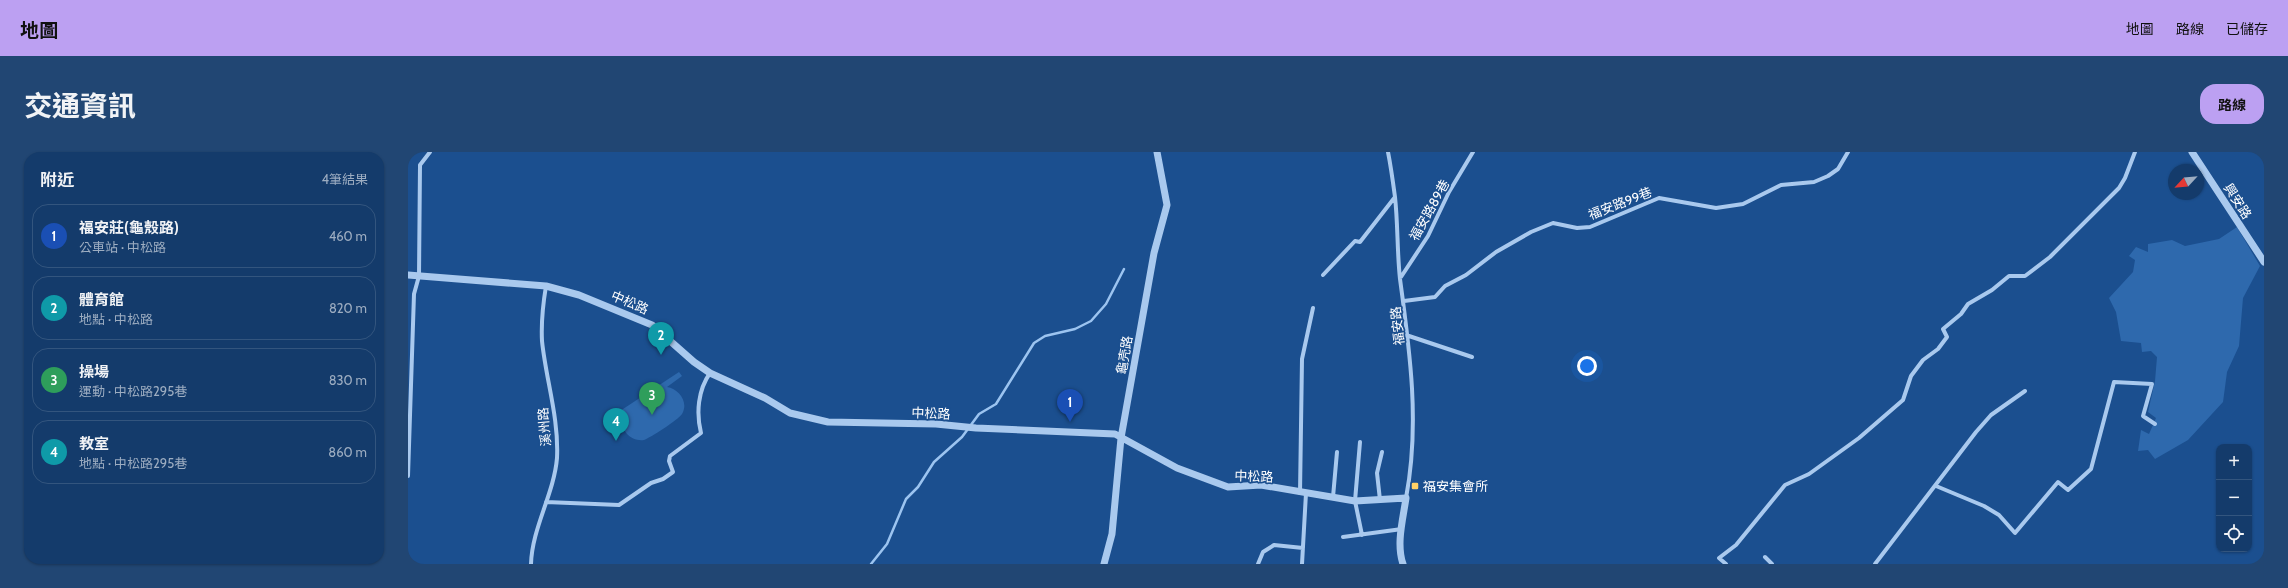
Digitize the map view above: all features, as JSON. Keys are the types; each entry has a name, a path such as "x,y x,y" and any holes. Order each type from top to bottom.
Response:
{"street":[{"path":"408,476 414,294 419,276 420,165 430,152"},
{"name":"龜壳路","path":"1104,564 1112,534 1122,438 1154,253 1167,205 1157,152"},
{"name":"福安路","path":"1388,152 1395,197 1400,278 1409,336 1414,435 1406,498"},
{"name":"福安路89巷","path":"1400,278 1428,236 1448,192 1474,152"},
{"name":"福安路99巷","path":"1404,301 1435,297 1445,286 1466,275 1496,252 1531,232 1553,223 1577,228 1590,226 1659,198 1716,208 1743,204 1781,185 1814,182 1828,176 1838,169 1848,152"},
{"path":"1726,564 1720,558 1736,545 1785,485 1809,474 1859,438 1903,400 1912,376 1923,360 1938,349 1947,337 1943,328 1961,314 1968,304 1992,290 2009,276 2025,276 2050,257 2077,231 2118,188 2125,178 2135,152"},
{"name":"興安路","path":"2192,152 2264,262"},
{"path":"1323,276 1355,242 1360,242 1395,197"},
{"name":"中松路","path":"409,275 546,286 579,295 652,325 694,362 710,373 765,398 790,413 828,422 936,424 976,428 1115,434 1177,468 1228,487 1260,485 1356,501 1406,498"},
{"name":"溪州路","path":"531,564 557,459 556,429 542,339 542,309 546,286"},
{"path":"1302,564 1302,359 1313,308"},
{"path":"1409,336 1472,357"},
{"path":"546,502 619,505 651,483 673,472 668,461 670,456 701,433 698,404 705,380 710,373"},
{"path":"1936,486 1984,506 1999,515 2015,533 2058,482 2068,490 2091,469 2114,382 2152,384 2143,416 2155,424"},
{"path":"1875,564 1976,432 1991,415 2025,391"},
{"path":"1360,442 1356,501 1362,535"},
{"path":"1333,496 1337,452"},
{"path":"1380,500 1377,473 1382,452"},
{"path":"1403,564 1401,557 1402,529 1406,498"},
{"path":"1343,538 1402,529"},
{"path":"1258,564 1263,552 1274,545 1303,548"},
{"path":"1765,557 1772,564"}],"shaded area":[{"path":"2237,227 2260,266 2243,298 2239,346 2227,372 2223,402 2188,440 2155,459 2148,450 2138,451 2141,430 2149,434 2156,418 2148,412 2155,381 2157,357 2151,351 2142,352 2141,343 2121,341 2116,312 2109,298 2133,272 2135,260 2129,256 2136,247 2148,252 2148,244 2172,240 2185,246 2219,239"},
{"path":"679,372 682,376 667,387 675,390 682,397 684,409 682,414 664,428 644,440 632,438 623,426 622,416 617,419 614,415"}],"waterway":[{"path":"871,564 887,544 906,499 918,487 934,462 962,437 979,414 996,404 1034,343 1045,336 1075,329 1091,321 1106,304 1124,269"}],"place":[{"name":"體育館","path":"661,355"},
{"name":"操場","path":"652,415"},
{"name":"福安莊(龜殼路)","path":"1070,422"},
{"name":"教室","path":"616,441"},
{"name":"福安集會所","path":"1415,486"}]}
